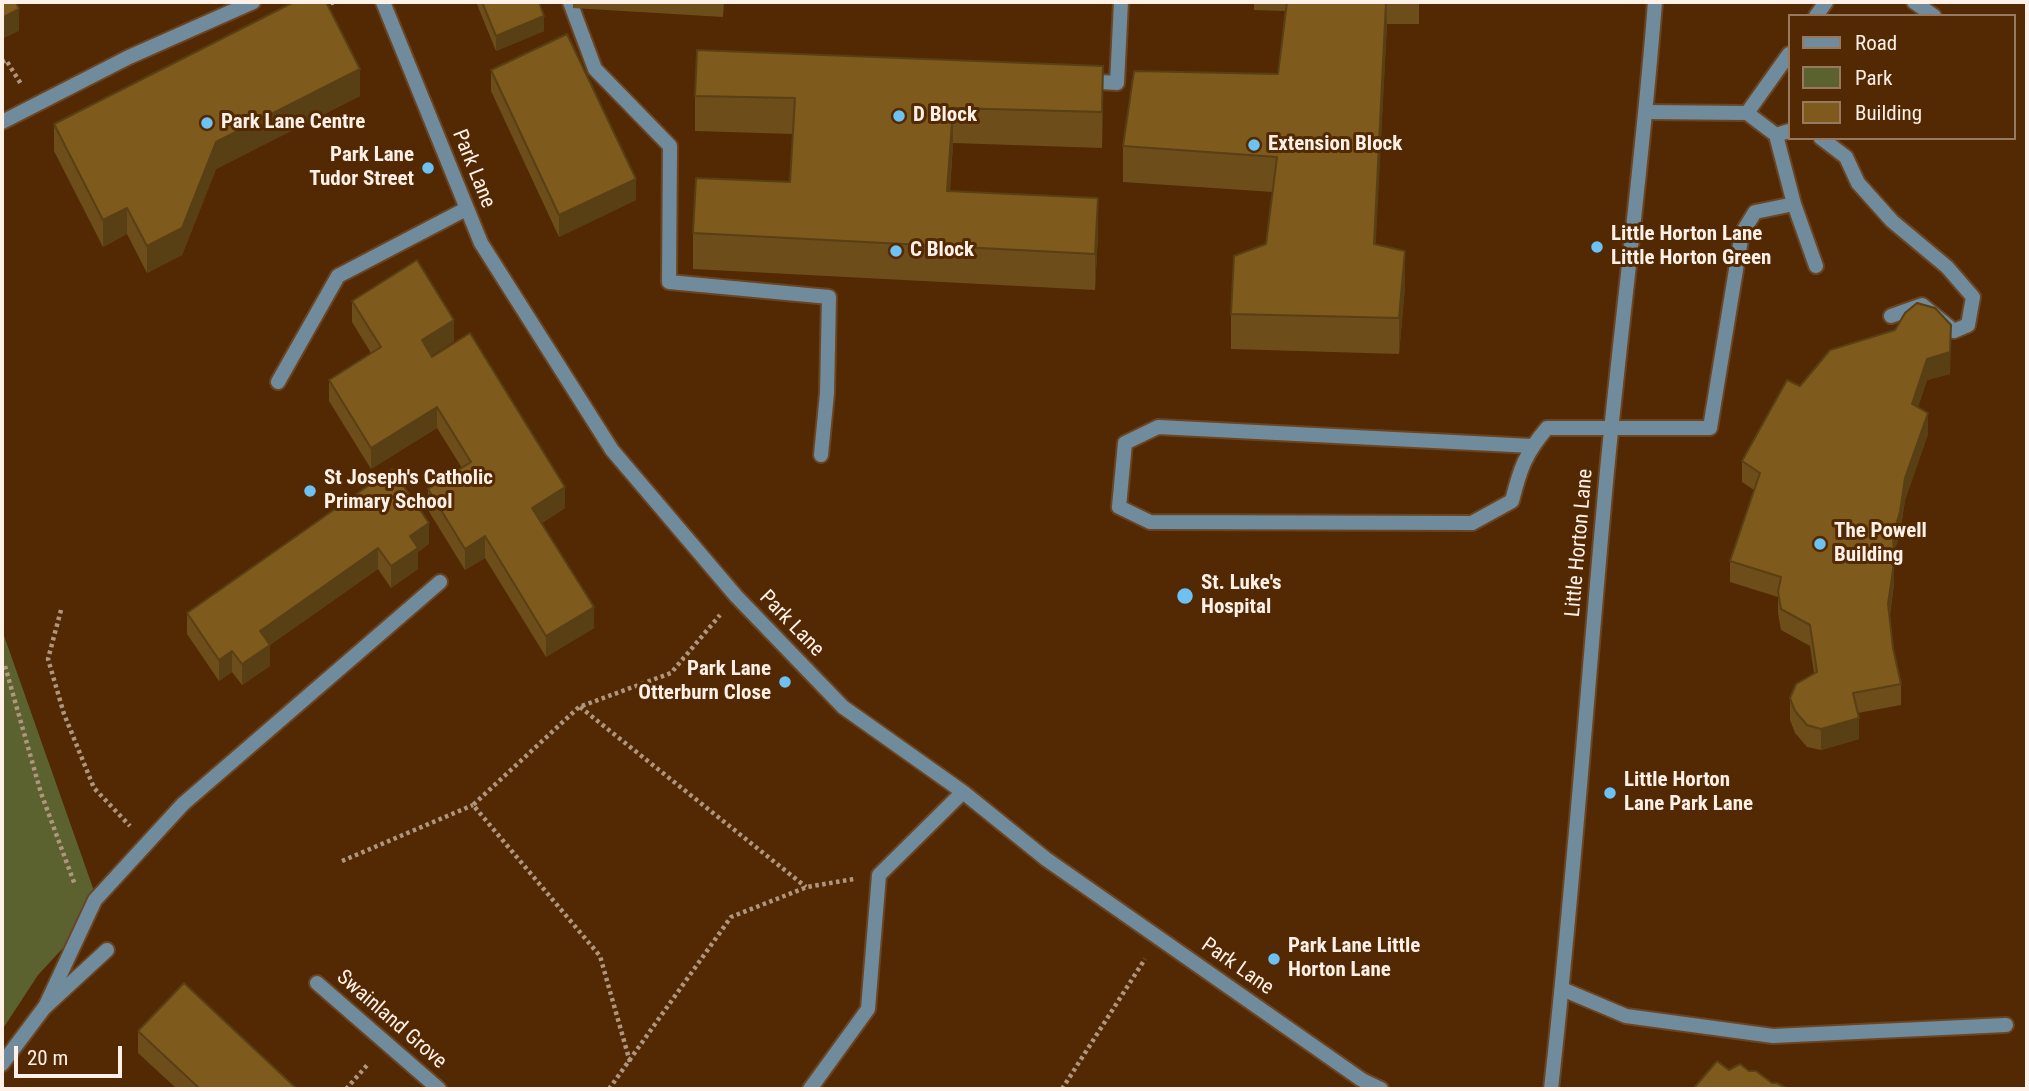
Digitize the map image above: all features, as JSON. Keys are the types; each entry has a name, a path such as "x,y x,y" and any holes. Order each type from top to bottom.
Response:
{"street":[{"path":"2,122 129,57 253,2"},
{"name":"Park Lane","path":"383,2 481,243 612,450 736,596 843,707 963,792 1046,859 1362,1080 1381,1089"},
{"path":"570,2 595,69 670,146 669,282 830,297 827,393 821,455"},
{"path":"1064,80 1116,83 1121,2"},
{"name":"Little Horton Lane","path":"1551,1089 1612,428 1647,112 1655,2"},
{"path":"1914,2 1931,14"},
{"path":"1747,113 1787,57"},
{"path":"1647,112 1747,113 1783,133 1794,204 1816,266"},
{"path":"1824,140 1846,157 1858,183 1892,221 1947,267 1973,297 1968,325 1954,331 1922,305 1891,316"},
{"path":"1532,446 1158,427 1125,443 1119,507 1150,522 1472,523 1512,501 1521,467 1532,446 1547,428 1710,428 1742,233 1755,212 1794,204"},
{"path":"278,382 338,276 466,209"},
{"path":"44,1008 95,900 183,804 440,582"},
{"path":"810,1089 868,1009 879,875 963,792"},
{"path":"2,1064 44,1008 107,950"},
{"name":"Swainland Grove","path":"317,984 439,1089"},
{"path":"1562,989 1626,1016 1773,1036 2006,1025"}],"path":[{"path":"2,62 6,60 22,85"},
{"path":"342,861 473,805 579,707 671,673 736,596"},
{"path":"61,610 48,659 64,714 94,788 146,844"},
{"path":"5,666 41,793 87,918"},
{"path":"579,707 807,887"},
{"path":"473,805 600,956 630,1062"},
{"path":"609,1089 731,917 807,887 879,875"},
{"path":"1062,1089 1159,938"},
{"path":"346,1089 386,1044"}],"green space":[{"path":"2,630 100,908 38,975 2,1030"}],"building":[{"path":"2,2 16,2 19,9 2,18"},
{"name":"Park Lane Centre","path":"294,2 326,2 360,69 216,142 182,228 147,246 127,208 103,220 54,124"},
{"path":"482,2 539,2 544,16 496,36"},
{"name":"Extension Block","path":"1287,2 1386,2 1374,244 1405,251 1399,318 1231,314 1234,256 1266,244 1277,157 1123,146 1134,71 1278,74"},
{"path":"567,34 636,179 559,215 491,70"},
{"path":"697,50 1103,66 1102,112 953,108 947,191 1098,198 1095,254 693,233 696,178 790,182 795,98 695,96"},
{"path":"417,260 454,320 422,340 432,357 470,333 565,487 532,508 594,607 546,636 485,536 465,549 428,489 471,462 437,407 371,448 329,380 381,347 352,301"},
{"name":"The Powell Building","path":"1917,303 1935,308 1951,325 1950,352 1927,359 1912,404 1928,413 1905,478 1900,512 1893,534 1894,563 1888,604 1893,648 1901,684 1853,693 1859,718 1821,729 1807,725 1795,711 1790,698 1796,684 1817,672 1810,625 1781,609 1778,592 1781,577 1730,561 1760,473 1742,461 1787,380 1800,386 1830,350 1895,330 1905,313"},
{"path":"392,469 429,523 410,536 418,548 391,566 378,548 260,631 270,645 242,664 232,651 219,660 187,613"},
{"path":"184,983 297,1089 200,1089 138,1031"},
{"path":"1717,1061 1729,1070 1740,1064 1788,1089 1693,1089"}],"place":[{"name":"D Block","path":"899,116"},
{"name":"Park Lane Centre","path":"207,123"},
{"name":"Extension Block","path":"1254,145"},
{"name":"Park Lane Tudor Street","path":"428,168"},
{"name":"Little Horton Lane Little Horton Green","path":"1597,247"},
{"name":"C Block","path":"896,251"},
{"name":"St Joseph's Catholic Primary School","path":"310,491"},
{"name":"The Powell Building","path":"1820,544"},
{"name":"St. Luke's Hospital","path":"1185,596"},
{"name":"Park Lane Otterburn Close","path":"785,682"},
{"name":"Little Horton Lane Park Lane","path":"1610,793"},
{"name":"Park Lane Little Horton Lane","path":"1274,959"}]}
